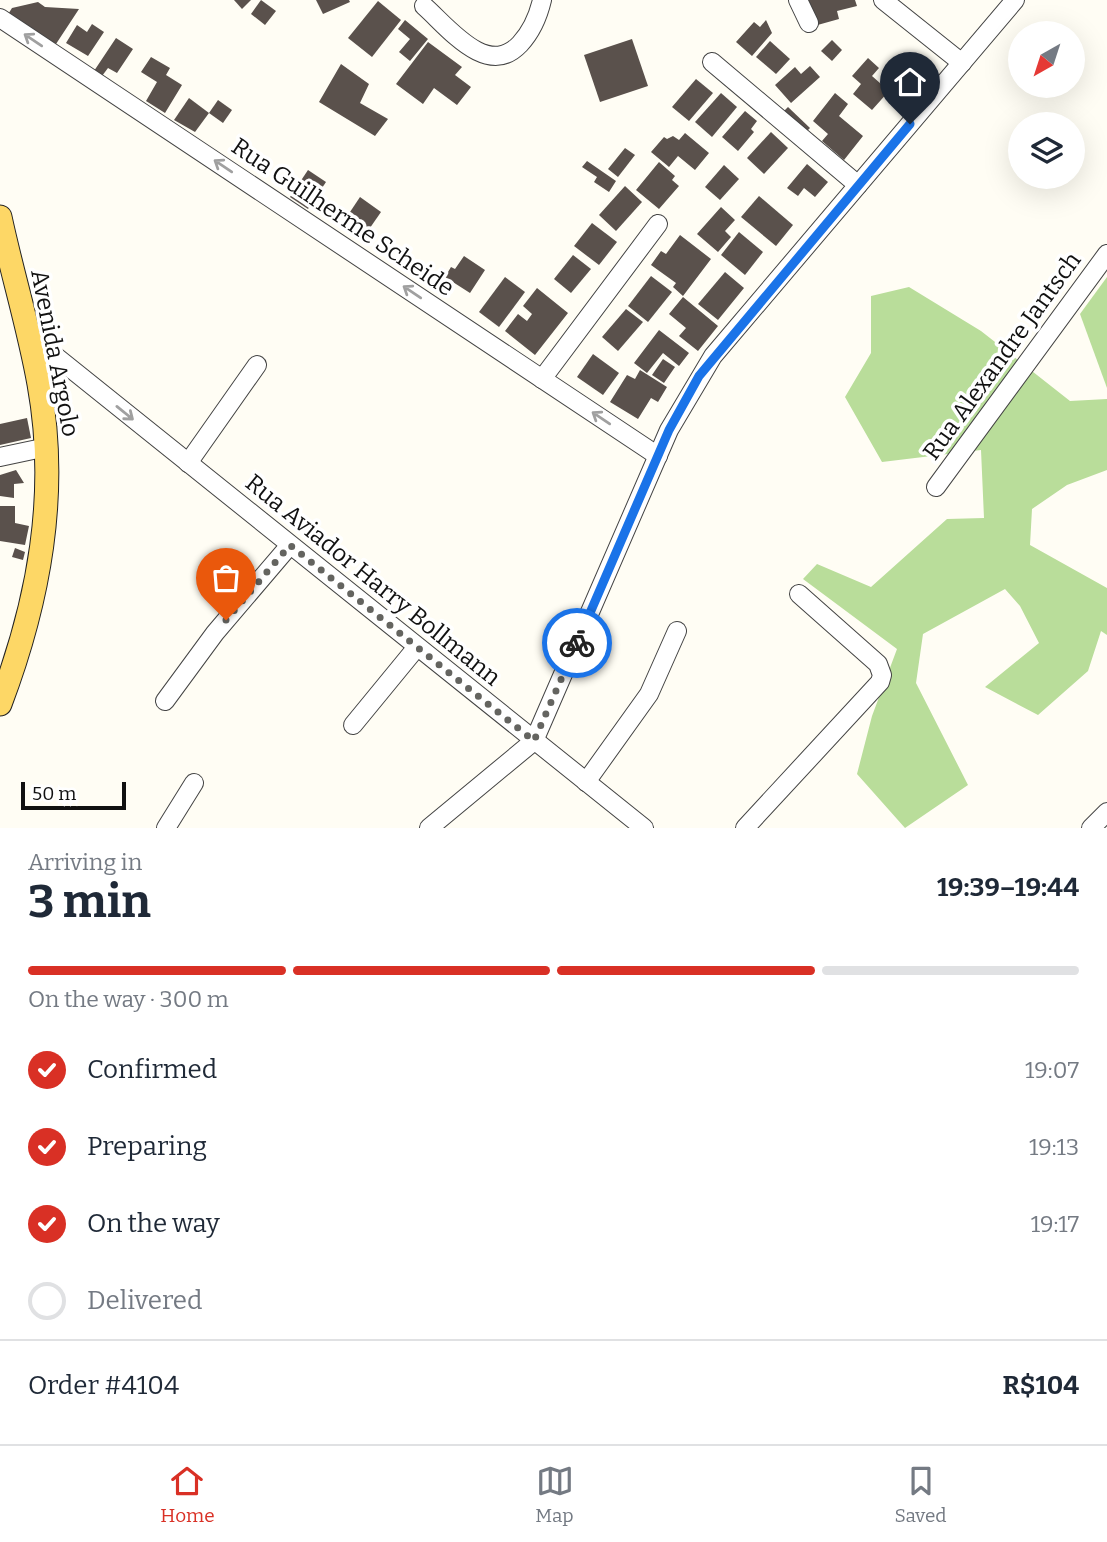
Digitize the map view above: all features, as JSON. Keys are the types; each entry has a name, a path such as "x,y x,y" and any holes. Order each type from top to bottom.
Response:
{"main road":[{"name":"Avenida Argolo","path":"0,217 30,335 47,447 46,520 37,583 21,645 0,704"}],"street":[{"path":"424,6 469,47 492,56 506,54 517,47 534,24 542,0"},
{"path":"798,0 809,23"},
{"path":"883,0 962,63"},
{"path":"429,828 534,741 658,456 688,395 713,356 1015,0"},
{"name":"Rua Guilherme Scheide","path":"0,18 658,456"},
{"path":"712,62 858,185"},
{"path":"542,379 658,224"},
{"name":"Rua Alexandre Jantsch","path":"936,486 1107,254"},
{"name":"Rua Aviador Harry Bollmann","path":"30,335 644,828"},
{"path":"188,463 257,365"},
{"path":"39,385 72,370"},
{"path":"0,457 47,447"},
{"path":"164,701 215,633 290,545"},
{"path":"745,828 880,682 882,675 878,664 799,594"},
{"path":"586,782 649,694 677,631"},
{"path":"353,725 417,647"},
{"path":"166,828 194,783"},
{"path":"1091,828 1107,812"}],"green space":[{"path":"1107,277 1107,388 1080,314"},
{"path":"909,287 981,331 1070,401 1107,399 1107,470 1067,485 1032,509 1030,545 1107,588 1107,635 1101,631 1088,671 1038,715 985,687 1039,643 1020,606 1005,589 923,634 916,683 968,785 905,828 857,774 872,716 897,649 803,579 817,564 871,587 947,519 984,518 981,450 882,462 845,397 871,353 871,296"}],"building":[{"path":"234,0 251,0 242,9"},
{"path":"261,0 276,11 265,25 251,14"},
{"path":"316,0 349,0 350,2 323,14"},
{"path":"807,0 855,0 857,6 837,11 839,19 814,26"},
{"path":"378,1 401,20 372,57 348,38"},
{"path":"38,2 45,7 79,9 56,44 7,16 12,8"},
{"path":"405,20 428,39 410,61 399,52 410,39 398,29"},
{"path":"766,20 772,33 752,56 736,42 754,22 760,27"},
{"path":"92,24 104,32 88,56 66,43 77,25 87,32"},
{"path":"116,38 133,49 117,73 108,68 102,76 94,71"},
{"path":"632,39 648,86 600,102 584,55"},
{"path":"832,40 842,50 832,61 821,51"},
{"path":"770,41 790,59 776,74 756,57"},
{"path":"428,42 462,67 455,75 471,87 457,105 434,88 423,104 396,84"},
{"path":"151,57 170,68 166,75 182,85 165,113 146,101 157,82 141,72"},
{"path":"868,58 879,68 872,76 889,91 872,110 853,94 861,84 852,76"},
{"path":"914,58 929,72 912,91 897,77"},
{"path":"341,64 369,84 360,103 388,119 375,136 319,102"},
{"path":"810,66 820,77 791,103 775,85 795,67 801,74"},
{"path":"696,79 713,93 689,121 672,107"},
{"path":"721,93 737,107 712,137 695,122"},
{"path":"835,93 848,104 839,116 863,136 844,160 822,141 828,134 813,121"},
{"path":"189,98 209,113 195,132 174,120"},
{"path":"218,100 232,110 223,123 209,113"},
{"path":"788,107 810,128 803,135 781,114"},
{"path":"745,111 757,121 751,129 754,132 738,151 722,137"},
{"path":"771,132 788,148 764,174 747,158"},
{"path":"685,133 709,153 695,170 678,156 669,167 651,152 664,137 667,139 673,136 679,140"},
{"path":"625,148 635,155 618,177 608,169"},
{"path":"587,161 616,181 609,192 594,182 597,177 582,167"},
{"path":"659,162 675,176 672,180 679,186 659,209 636,190"},
{"path":"807,164 828,182 815,197 804,188 798,196 787,188"},
{"path":"724,165 739,179 720,200 705,187"},
{"path":"308,170 326,182 308,209 290,197"},
{"path":"625,186 642,202 616,231 599,215"},
{"path":"759,196 793,225 776,246 741,217"},
{"path":"360,197 381,212 363,238 342,224"},
{"path":"721,207 735,220 725,231 731,237 718,252 697,234"},
{"path":"592,223 617,242 599,265 574,246"},
{"path":"739,232 763,252 745,275 721,255"},
{"path":"680,235 711,259 683,296 673,287 676,283 651,265 661,251 666,254"},
{"path":"573,255 591,269 571,293 554,279"},
{"path":"464,256 485,270 470,293 445,277 451,267 455,269"},
{"path":"725,272 744,288 718,320 698,304"},
{"path":"651,276 672,292 648,322 628,306"},
{"path":"505,277 525,292 499,327 479,312"},
{"path":"537,288 568,313 535,355 505,331 518,314 527,321 532,314 523,306"},
{"path":"683,297 718,326 698,351 679,336 686,328 669,314"},
{"path":"626,309 643,322 618,351 602,337"},
{"path":"659,330 689,353 679,366 663,353 647,373 634,363"},
{"path":"593,354 619,373 603,395 577,377"},
{"path":"663,359 675,367 664,383 652,375"},
{"path":"640,370 667,387 658,402 651,398 638,419 610,402 627,375 635,379"},
{"path":"27,418 31,438 0,445 0,424"},
{"path":"16,470 24,483 14,484 14,498 0,496 0,475"},
{"path":"0,506 15,506 15,523 29,526 25,545 0,541"},
{"path":"15,548 25,552 23,560 12,557"}],"way so far":[{"path":"226,620 290,545 534,741 577,643"}],"route":[{"path":"577,643 669,430 699,376 713,356 910,124"}]}
